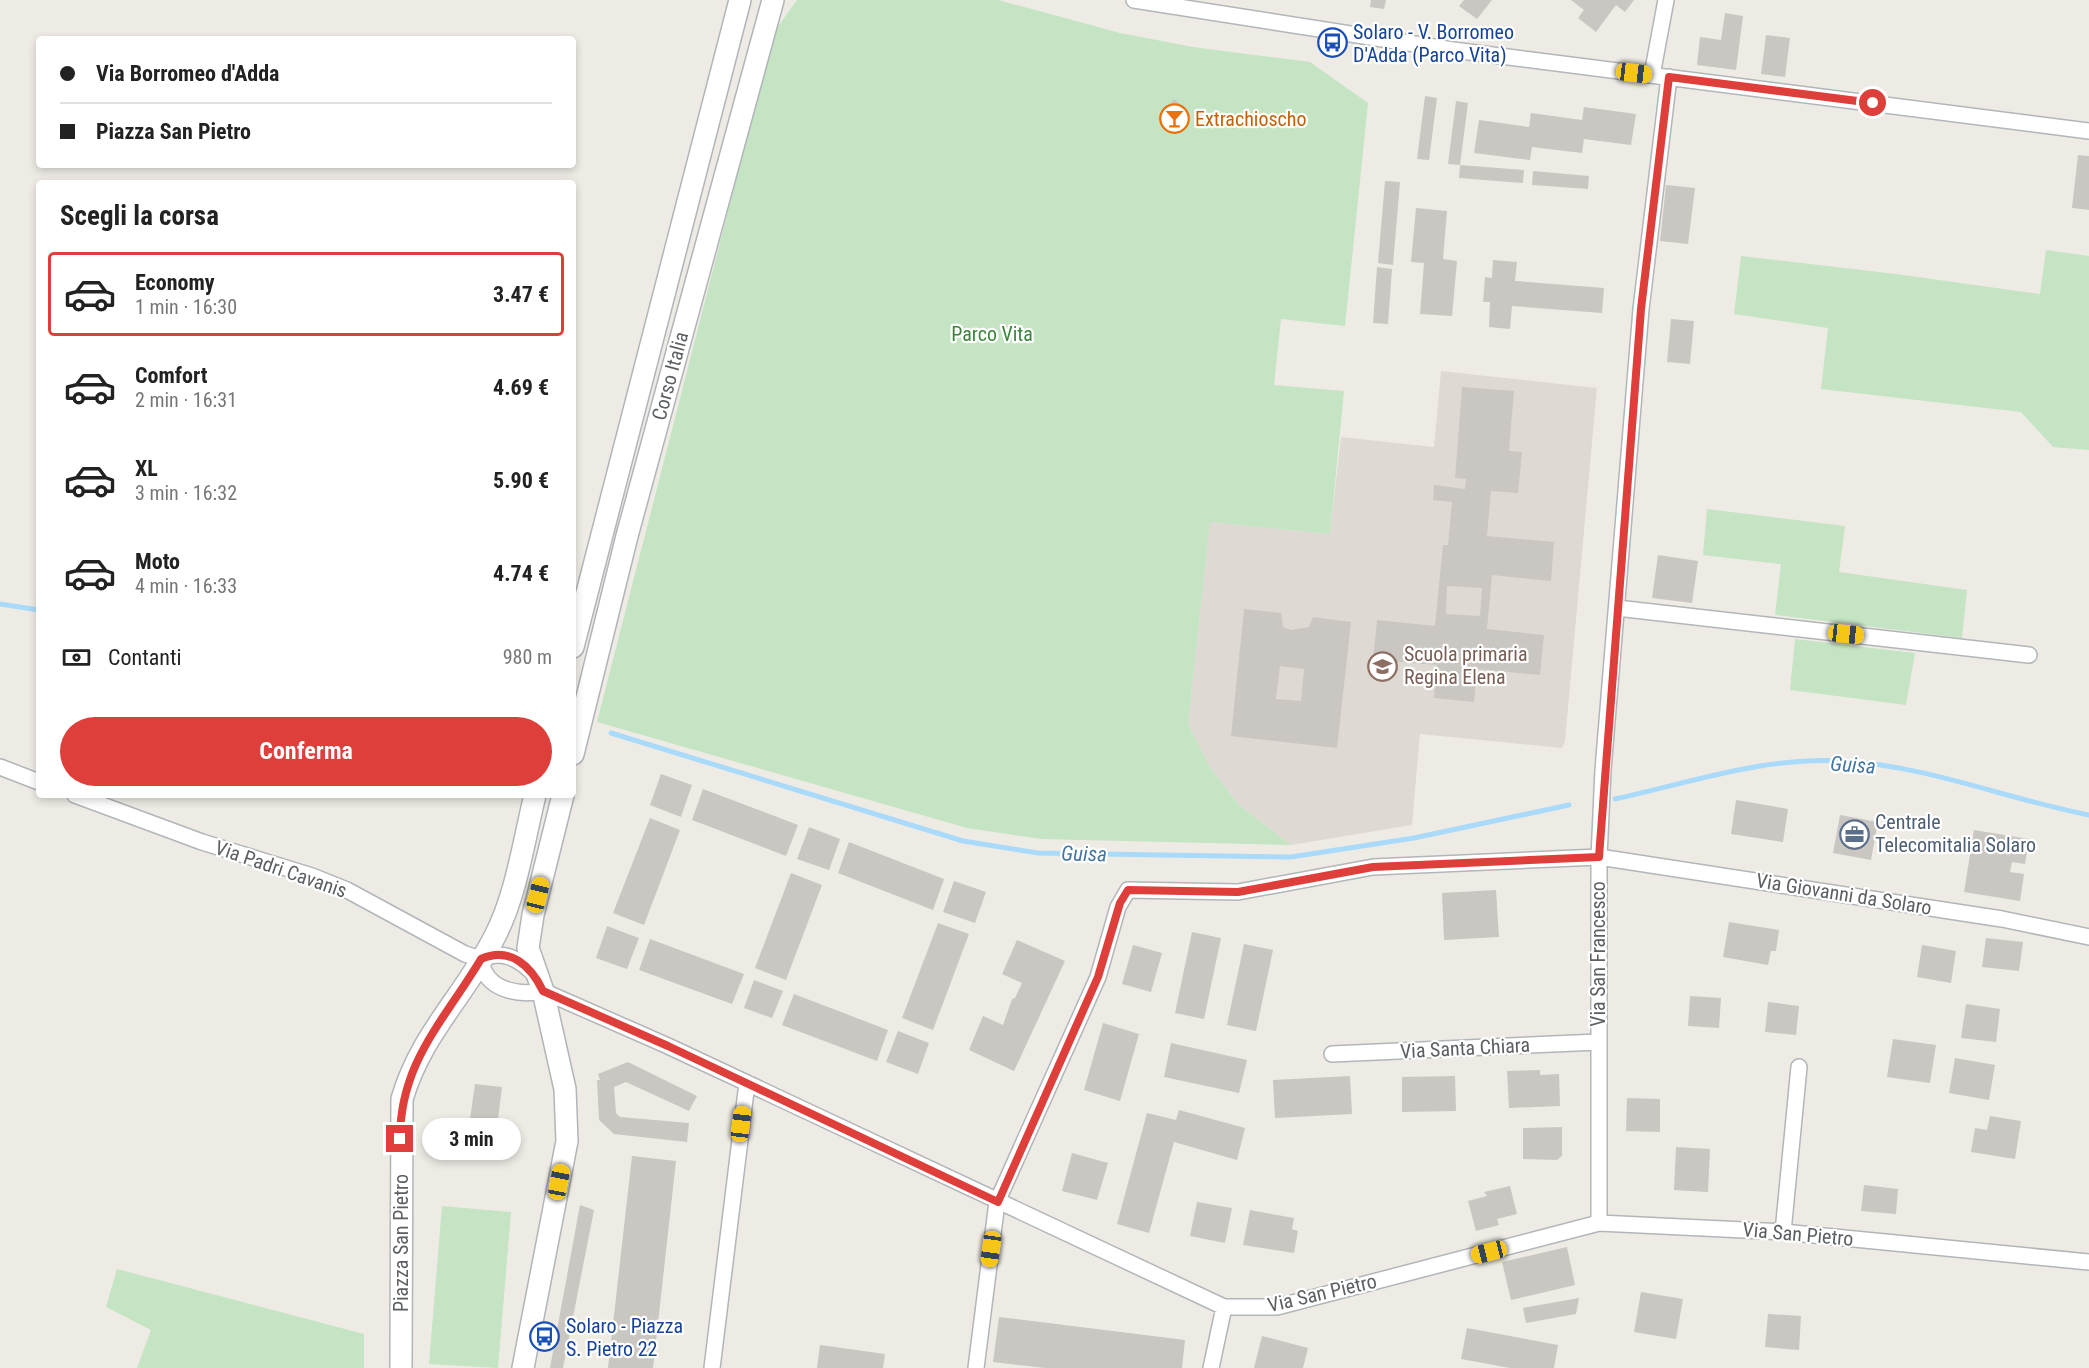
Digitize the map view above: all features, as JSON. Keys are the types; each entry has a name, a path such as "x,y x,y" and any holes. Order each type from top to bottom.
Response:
{"street":[{"name":"Corso Italia","path":"576,635 740,0"},
{"name":"Corso Italia","path":"576,742 630,524 772,0"},
{"path":"1134,0 1453,50 2089,131"},
{"path":"1139,0 1156,5"},
{"path":"1652,75 1666,0"},
{"name":"Via San Francesco","path":"1599,1223 1599,857 1641,309 1669,77"},
{"path":"1617,608 2029,655"},
{"path":"0,767 36,781"},
{"name":"Via Padri Cavanis","path":"83,798 202,842 312,876 347,890 401,921 481,959"},
{"path":"534,798 505,913 481,959 482,971 493,983 504,989 528,994 540,983"},
{"path":"523,1368 567,1142 565,1089 540,983 528,948 533,915 562,798"},
{"name":"Via Giovanni da Solaro","path":"998,1202 1020,1146 1098,977 1121,898 1124,893 1133,889 1238,892 1373,867 1599,857 2002,919 2089,937"},
{"path":"481,959 490,955 518,959 540,983"},
{"name":"Piazza San Pietro","path":"401,1368 400,1117 402,1099 409,1076 425,1043 481,959"},
{"name":"Via San Pietro","path":"540,983 998,1202 1224,1307 1277,1307 1599,1223 1783,1232 2089,1262"},
{"name":"Via Santa Chiara","path":"1332,1054 1598,1042"},
{"path":"1783,1232 1799,1067"},
{"path":"712,1368 747,1083"},
{"path":"976,1368 998,1202"},
{"path":"1211,1368 1224,1307"}],"shaded area":[{"name":"Scuola primaria Regina Elena","path":"1441,371 1597,388 1565,741 1562,748 1420,734 1412,825 1291,845 1239,805 1211,769 1188,724 1210,522 1330,534 1341,437 1434,447"}],"green space":[{"name":"Parco Vita","path":"797,0 998,0 1120,33 1193,47 1310,62 1368,103 1345,326 1281,319 1274,385 1344,391 1330,534 1210,522 1188,724 1211,769 1239,805 1291,845 1041,839 967,828 597,722 774,32"},
{"path":"2046,250 2089,256 2089,450 2053,447 2021,412 1821,389 1828,328 1734,314 1741,256 2040,294"},
{"path":"1707,509 1845,526 1839,572 1967,590 1962,638 1775,615 1781,564 1703,555"},
{"path":"1795,639 1915,653 1906,705 1790,690"},
{"path":"442,1206 511,1212 498,1368 429,1364"},
{"path":"117,1269 364,1334 364,1368 137,1368 151,1330 106,1307"}],"building":[{"path":"1371,0 1386,0 1384,9 1370,7"},
{"path":"1464,0 1492,0 1477,19 1459,6"},
{"path":"1571,0 1634,0 1625,12 1616,5 1596,32 1578,18 1584,10"},
{"path":"1725,13 1743,16 1736,70 1697,65 1700,37 1721,40"},
{"path":"1766,35 1790,38 1785,77 1761,74"},
{"path":"1425,96 1437,98 1429,160 1417,159"},
{"path":"1174,99 1188,111 1173,131 1158,119"},
{"path":"1456,101 1468,103 1460,165 1448,164"},
{"path":"1584,107 1636,114 1631,145 1584,139 1582,153 1532,147 1530,160 1474,153 1479,120 1529,127 1531,113 1582,120"},
{"path":"2078,155 2089,156 2089,210 2072,208"},
{"path":"1460,165 1524,170 1523,183 1459,178"},
{"path":"1533,171 1589,176 1588,189 1532,185"},
{"path":"1385,181 1400,182 1393,265 1378,263"},
{"path":"1666,185 1695,188 1688,244 1660,241"},
{"path":"1416,208 1447,211 1443,259 1457,261 1452,316 1420,314 1424,263 1411,262"},
{"path":"1493,260 1517,262 1515,281 1604,288 1602,313 1512,306 1510,329 1489,327 1490,302 1483,302 1485,277 1492,278"},
{"path":"1377,267 1392,269 1388,324 1373,323"},
{"path":"1671,319 1694,321 1690,364 1667,362"},
{"path":"1462,387 1514,391 1509,451 1522,452 1518,493 1491,491 1487,536 1554,542 1551,581 1492,575 1487,629 1544,635 1540,675 1477,669 1474,702 1434,698 1437,665 1373,660 1377,620 1435,626 1443,545 1448,545 1452,502 1433,500 1434,485 1465,489 1466,479 1455,478","holes":["1447,586 1482,588 1480,616 1446,614"]},
{"path":"1658,555 1698,561 1692,603 1652,598"},
{"path":"1244,609 1281,613 1283,627 1291,630 1309,627 1313,617 1351,622 1337,748 1231,736","holes":["1280,666 1304,669 1301,701 1276,699"]},
{"path":"661,774 692,785 681,817 650,805"},
{"path":"703,789 798,825 786,856 692,820"},
{"path":"1736,800 1788,809 1783,842 1731,834"},
{"path":"1840,815 1878,822 1871,860 1833,853"},
{"path":"650,818 680,830 644,925 613,913"},
{"path":"809,827 840,839 829,870 797,859"},
{"path":"1974,830 2029,839 2025,864 2012,862 2010,872 2024,874 2020,901 1964,892"},
{"path":"849,842 944,879 933,910 838,873"},
{"path":"791,873 822,885 786,980 755,968"},
{"path":"954,881 986,892 975,923 943,912"},
{"path":"1496,890 1499,937 1444,940 1442,893"},
{"path":"1729,922 1779,930 1776,951 1771,951 1768,965 1723,957"},
{"path":"938,923 969,934 933,1030 902,1018"},
{"path":"607,926 639,938 627,969 596,958"},
{"path":"1192,932 1221,938 1204,1019 1175,1013"},
{"path":"1986,938 2023,942 2019,971 1982,967"},
{"path":"650,939 744,974 732,1004 639,970"},
{"path":"1017,940 1065,961 1014,1071 969,1050 983,1016 1003,1025 1012,999 1015,998 1022,983 1002,974"},
{"path":"1244,944 1273,950 1256,1031 1227,1025"},
{"path":"1133,945 1162,953 1151,992 1122,984"},
{"path":"1922,945 1956,951 1951,983 1917,977"},
{"path":"754,980 783,991 772,1018 744,1008"},
{"path":"794,994 888,1030 877,1061 782,1025"},
{"path":"1690,996 1721,998 1719,1028 1688,1026"},
{"path":"1768,1002 1799,1006 1796,1035 1765,1032"},
{"path":"1966,1004 2000,1009 1996,1042 1961,1038"},
{"path":"1103,1023 1139,1034 1120,1101 1084,1090"},
{"path":"898,1031 929,1043 918,1074 886,1062"},
{"path":"1893,1039 1936,1045 1930,1083 1887,1077"},
{"path":"1171,1043 1247,1060 1239,1093 1164,1077"},
{"path":"1955,1058 1995,1065 1989,1100 1949,1093"},
{"path":"628,1062 697,1096 689,1111 626,1082 614,1087 616,1113 620,1117 689,1123 687,1142 614,1134 599,1120 597,1080 600,1080 598,1074"},
{"path":"1540,1070 1540,1075 1559,1074 1560,1106 1509,1108 1507,1071"},
{"path":"1350,1076 1352,1114 1275,1118 1273,1080"},
{"path":"1455,1076 1456,1111 1402,1112 1402,1077"},
{"path":"475,1084 502,1087 495,1143 467,1140"},
{"path":"1627,1098 1660,1099 1660,1132 1626,1131"},
{"path":"1179,1110 1245,1128 1237,1160 1174,1142 1149,1233 1117,1224 1147,1113 1176,1120"},
{"path":"1990,1116 2021,1121 2015,1159 1971,1152 1975,1128 1987,1130"},
{"path":"1562,1127 1562,1156 1557,1160 1523,1159 1523,1128"},
{"path":"1676,1147 1710,1149 1708,1192 1674,1190"},
{"path":"1072,1153 1108,1163 1097,1200 1062,1191"},
{"path":"632,1156 676,1161 653,1368 608,1368"},
{"path":"1864,1185 1898,1189 1896,1214 1861,1211"},
{"path":"1510,1186 1517,1214 1497,1219 1499,1225 1476,1231 1468,1201 1487,1196 1484,1192"},
{"path":"1197,1202 1232,1208 1225,1243 1190,1236"},
{"path":"580,1205 594,1210 563,1368 550,1368"},
{"path":"1250,1210 1294,1218 1292,1229 1298,1231 1294,1253 1243,1245"},
{"path":"1567,1247 1575,1285 1511,1300 1502,1262"},
{"path":"1641,1292 1683,1299 1676,1339 1634,1332"},
{"path":"1579,1298 1576,1314 1526,1323 1523,1308"},
{"path":"1768,1314 1801,1316 1799,1350 1765,1347"},
{"path":"999,1317 1185,1340 1182,1368 1045,1368 993,1362"},
{"path":"1467,1328 1558,1345 1554,1368 1510,1368 1461,1359"},
{"path":"1262,1336 1308,1348 1303,1368 1254,1368"},
{"path":"820,1345 885,1354 883,1368 817,1368"}],"waterway":[{"name":"Guisa","path":"0,604 36,610"},
{"name":"Guisa","path":"611,733 963,841 1038,853 1291,857 1414,838 1569,805"},
{"name":"Guisa","path":"1615,799 1757,767 1786,763 1844,761 1906,769 2089,815"}],"place":[{"name":"Solaro - V. Borromeo D'Adda (Parco Vita)","path":"1332,43"},
{"name":"Extrachioscho","path":"1174,119"},
{"name":"Scuola primaria Regina Elena","path":"1383,666"},
{"name":"Centrale Telecomitalia Solaro","path":"1854,834"},
{"name":"Solaro - Piazza S. Pietro 22","path":"545,1337"}],"route":[{"path":"400,1139 402,1099 409,1076 425,1043 481,959 500,954 518,959 527,966 536,976 543,991 668,1046 998,1202 1020,1146 1098,977 1120,903 1124,893 1128,890 1238,892 1373,867 1599,857 1603,770 1641,309 1669,77 1873,103"}]}
